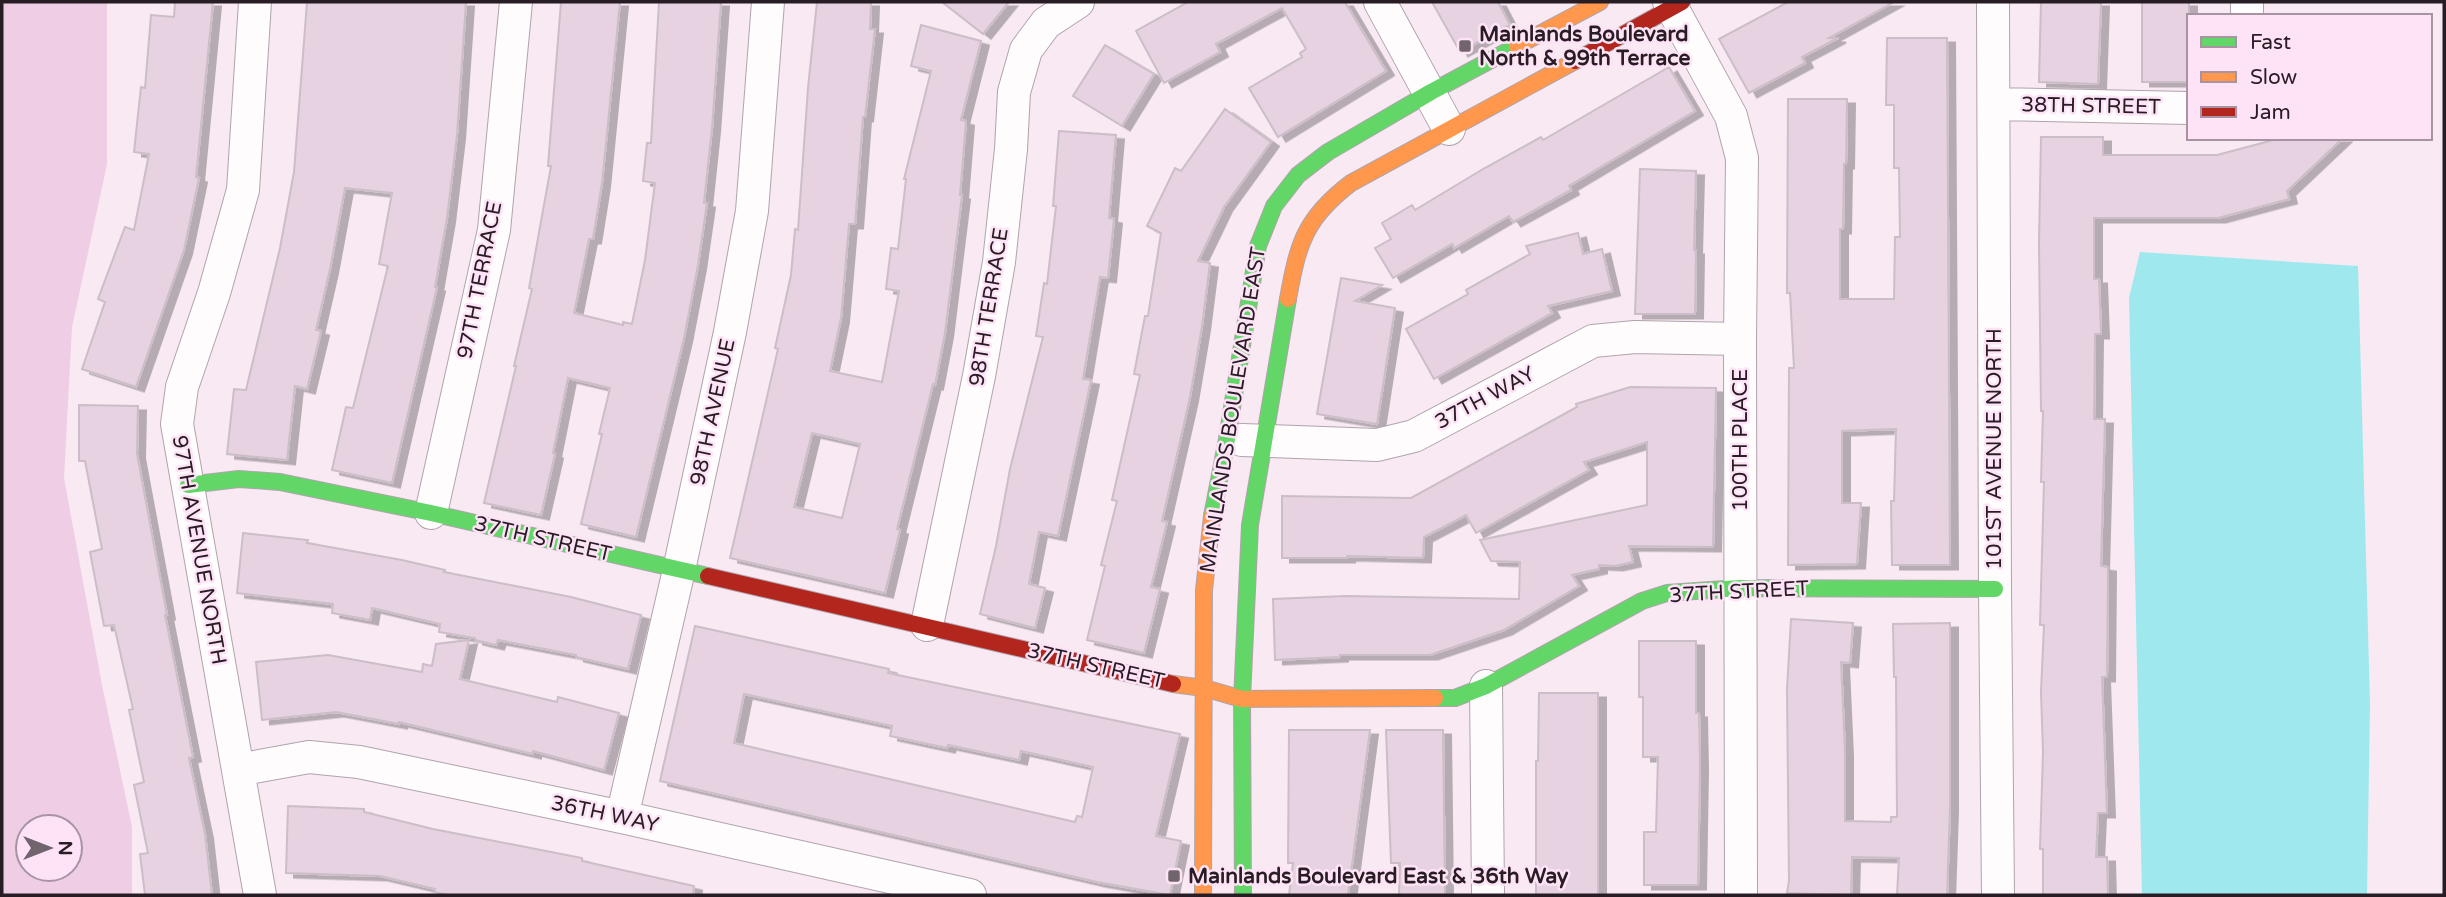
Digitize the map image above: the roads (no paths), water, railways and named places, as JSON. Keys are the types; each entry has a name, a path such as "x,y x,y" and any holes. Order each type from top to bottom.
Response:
{"street":[{"name":"97TH AVENUE NORTH","path":"255,2 243,190 214,293 182,387 177,424 256,860 260,895"},
{"name":"97TH TERRACE","path":"430,513 494,230 516,2"},
{"name":"98TH AVENUE","path":"622,817 679,570 730,332 752,211 768,2"},
{"path":"1380,2 1431,92 1449,130"},
{"name":"MAINLANDS BOULEVARD EAST","path":"1203,895 1203,590 1210,527 1258,246 1274,206 1298,175 1328,152 1431,92 1600,2"},
{"name":"101ST AVENUE NORTH","path":"1993,2 1998,895"},
{"name":"98TH TERRACE","path":"927,625 979,376 999,261 1014,92 1026,50 1046,23 1074,4"},
{"path":"1243,895 1242,699 1250,525 1299,246 1311,220 1327,201 1351,183 1674,4"},
{"name":"100TH PLACE","path":"1674,4 1731,116 1742,158 1741,895"},
{"name":"38TH STREET","path":"1994,104 2187,108"},
{"name":"37TH WAY","path":"1227,439 1377,445 1415,436 1593,341 1635,337 1740,339"},
{"name":"37TH STREET","path":"188,485 239,479 280,482 430,513 927,625 1164,683 1204,688 1242,699 1455,698 1486,686 1642,601 1667,593 1740,588 1995,589"},
{"path":"1486,686 1488,895"},
{"name":"36TH WAY","path":"238,770 309,757 359,762 622,817 970,895"}],"water":[{"path":"2140,252 2358,266 2370,704 2367,895 2142,895 2129,298"}],"place":[{"name":"Mainlands Boulevard North & 99th Terrace","path":"1465,46"},
{"name":"Mainlands Boulevard East & 36th Way","path":"1174,876"}]}
